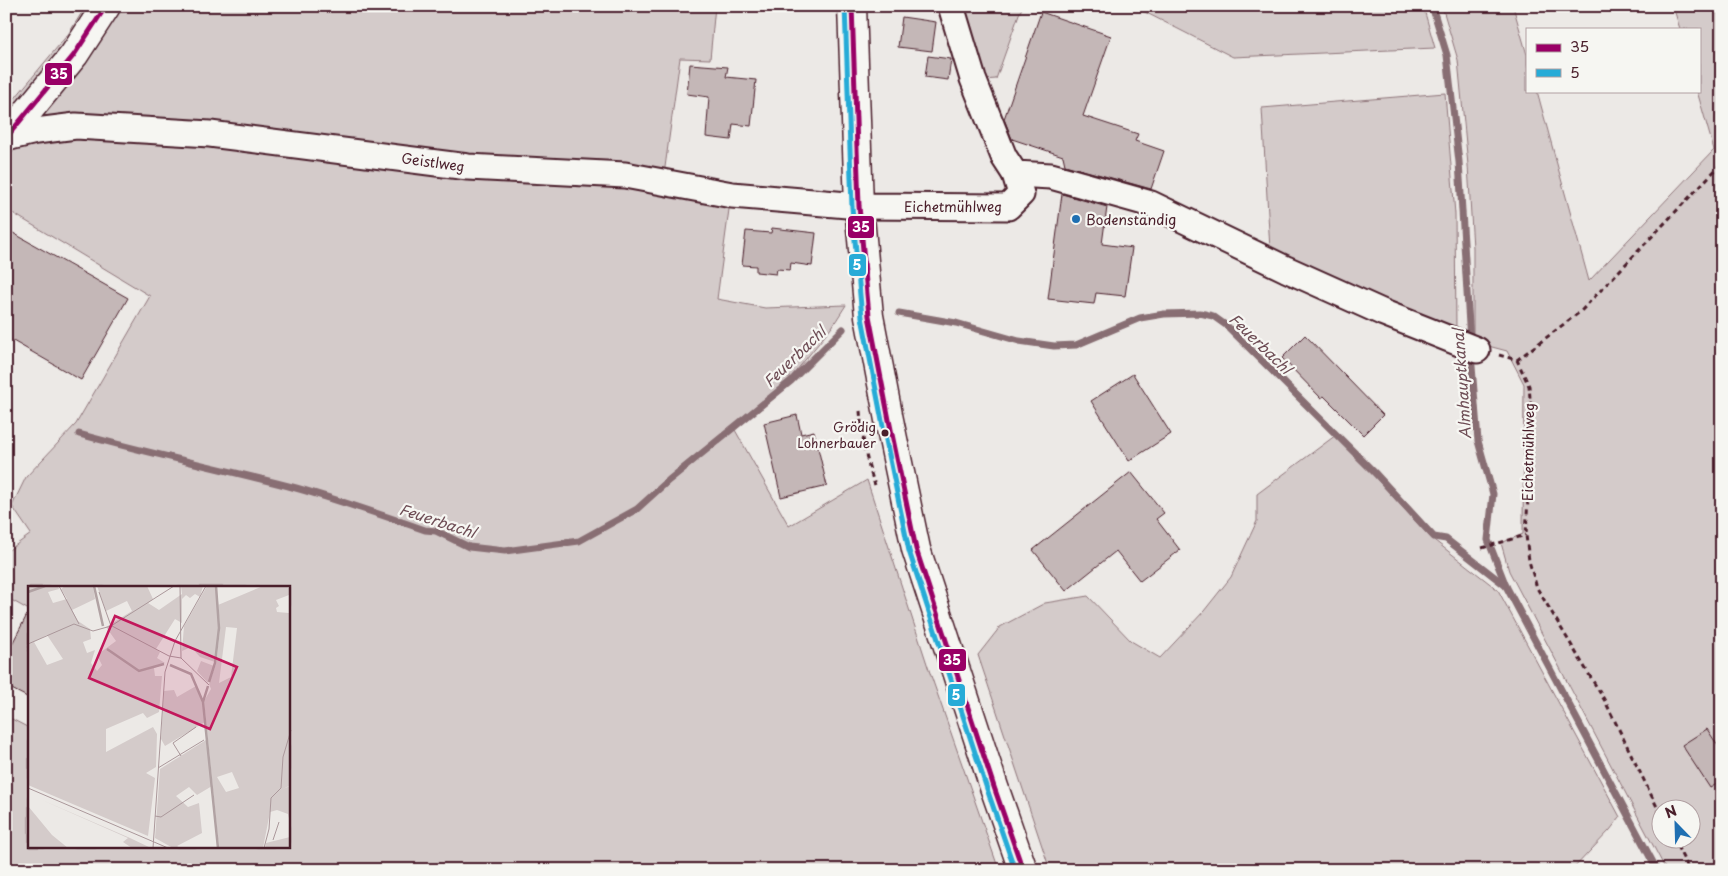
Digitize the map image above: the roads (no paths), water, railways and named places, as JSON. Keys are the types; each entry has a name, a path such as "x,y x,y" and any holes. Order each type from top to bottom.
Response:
{"main road":[{"path":"6,137 74,54 106,6"},
{"path":"852,6 859,206 869,316 889,420 916,549 1023,870"}],"street":[{"name":"Eichetmühlweg","path":"859,206 1008,207 1021,194 1015,174 1004,157 972,79 951,6"},
{"name":"Geistlweg","path":"6,137 36,130 76,126 210,134 468,167 625,175 732,195 859,206"},
{"path":"1015,174 1051,176 1151,204 1286,269 1384,313 1468,346"}],"waterway":[{"name":"Almhauptkanal","path":"1432,6 1447,55 1459,162 1470,341"},
{"name":"Feuerbachl","path":"899,313 956,323 1019,341 1054,346 1076,345 1140,318 1164,314 1200,313 1213,316 1227,326 1376,474 1434,537 1446,539 1506,586"},
{"name":"Feuerbachl","path":"79,434 312,493 425,530 436,531 469,547 505,551 579,541 637,509 669,480 791,381 843,329"},
{"name":"Almhauptkanal","path":"1471,354 1478,441 1493,494 1488,540 1506,586 1657,870"}],"place":[{"name":"Bodenständig","path":"1076,219"},
{"name":"Grödig Lohnerbauer","path":"885,433"}]}
